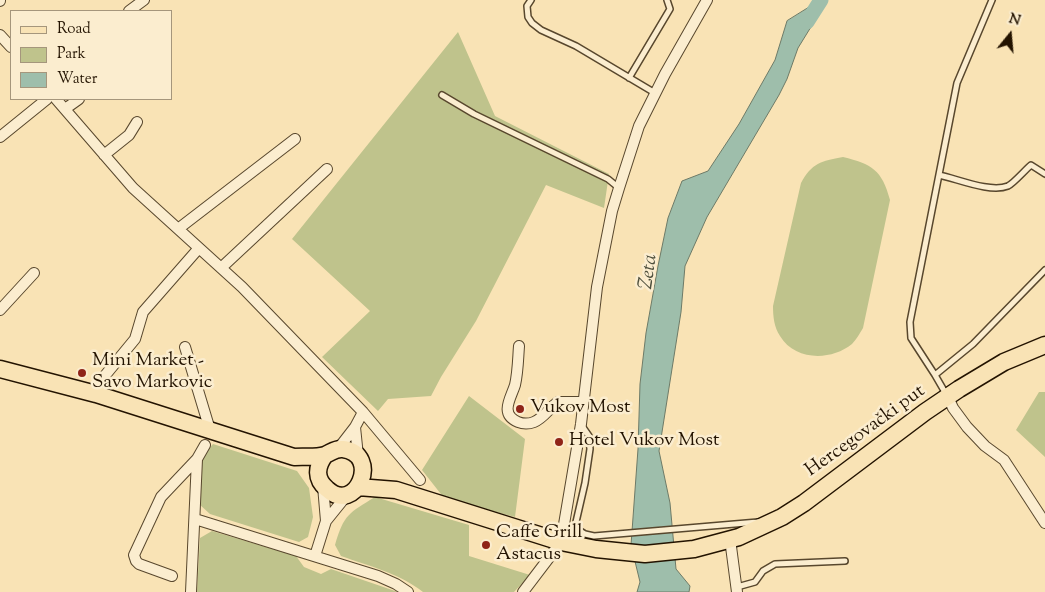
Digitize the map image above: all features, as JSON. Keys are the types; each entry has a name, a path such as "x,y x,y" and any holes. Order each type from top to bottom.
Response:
{"main road":[{"name":"Hercegovački put","path":"396,490 561,542 614,552 662,553 709,545 730,539 776,520 810,498 948,397 996,366 1045,345"},
{"path":"0,368 96,394 207,437 294,457 344,449 396,490"},
{"path":"320,481 318,468 331,452"},
{"path":"294,457 337,495 352,491 396,490"},
{"path":"352,491 362,477 360,462"}],"street":[{"path":"130,10 144,0"},
{"path":"523,592 561,542 581,424 582,402 597,287 612,212 619,188 639,126 655,93 708,0"},
{"path":"0,35 10,46"},
{"path":"0,137 46,100"},
{"path":"57,100 138,194 251,296 363,412 420,480"},
{"path":"65,109 78,100"},
{"path":"104,155 129,135 137,122"},
{"path":"178,229 295,139"},
{"path":"221,268 326,169"},
{"path":"96,394 98,384 134,339 143,312 199,248"},
{"path":"0,310 34,273"},
{"path":"519,346 515,386 508,400 507,410 509,416 521,423 530,423 543,417 558,402 582,402"},
{"path":"172,576 139,564 134,555 161,497 197,459 207,437 185,347"},
{"path":"948,397 952,408 973,433 985,446 1004,460 1045,523"},
{"path":"331,452 355,427 363,412"},
{"path":"355,427 360,462"},
{"path":"191,592 197,459"},
{"path":"320,481 326,521"},
{"path":"315,556 326,521 352,491"},
{"path":"195,519 378,576 408,592"},
{"path":"730,539 736,590"}],"lane":[{"path":"532,0 527,6 528,17 541,30 576,46 655,93"},
{"path":"629,78 670,9 667,0"},
{"path":"948,397 936,375 911,338 910,322 957,83 992,0"},
{"path":"442,95 474,114 608,179 619,188"},
{"path":"939,175 960,179 983,188 1008,186 1031,164 1045,174"},
{"path":"936,375 973,344 1045,270"},
{"path":"581,424 588,436 590,450 586,482 576,522 577,529 585,534 594,536 776,520"},
{"path":"736,590 755,582 763,571 775,564 845,561"}],"green space":[{"path":"458,32 495,116 609,174 604,208 546,185 476,321 431,396 388,399 378,411 322,357 370,311 292,239"},
{"path":"843,157 861,162 874,170 883,182 890,200 863,328 852,344 843,350 824,356 814,356 795,350 780,336 776,329 773,306 801,183 813,167 829,160"},
{"path":"1039,392 1045,392 1045,457 1016,430"},
{"path":"469,396 525,439 515,517 444,498 422,470"},
{"path":"213,444 297,471 309,488 313,517 308,537 299,542 210,514 199,504 200,458"},
{"path":"375,497 469,525 469,556 530,575 514,592 423,592 394,575 341,556 335,545 345,520 353,511"},
{"path":"212,531 296,556 304,567 321,574 331,569 398,592 197,592 200,538"}],"water":[{"path":"811,6 817,6 822,9 798,48 779,95 707,217 685,266 681,312 659,451 670,503 676,569 690,586 689,592 637,592 640,582 631,545 638,449 640,384 646,333 668,218 682,181 708,171 739,124 775,60 787,21"}],"waterway":[{"name":"Zeta","path":"807,22 821,0"}],"place":[{"name":"Mini Market - Savo Markovic","path":"82,373"},
{"name":"Vukov Most","path":"520,409"},
{"name":"Hotel Vukov Most","path":"559,442"},
{"name":"Caffe Grill Astacus","path":"486,545"}]}
